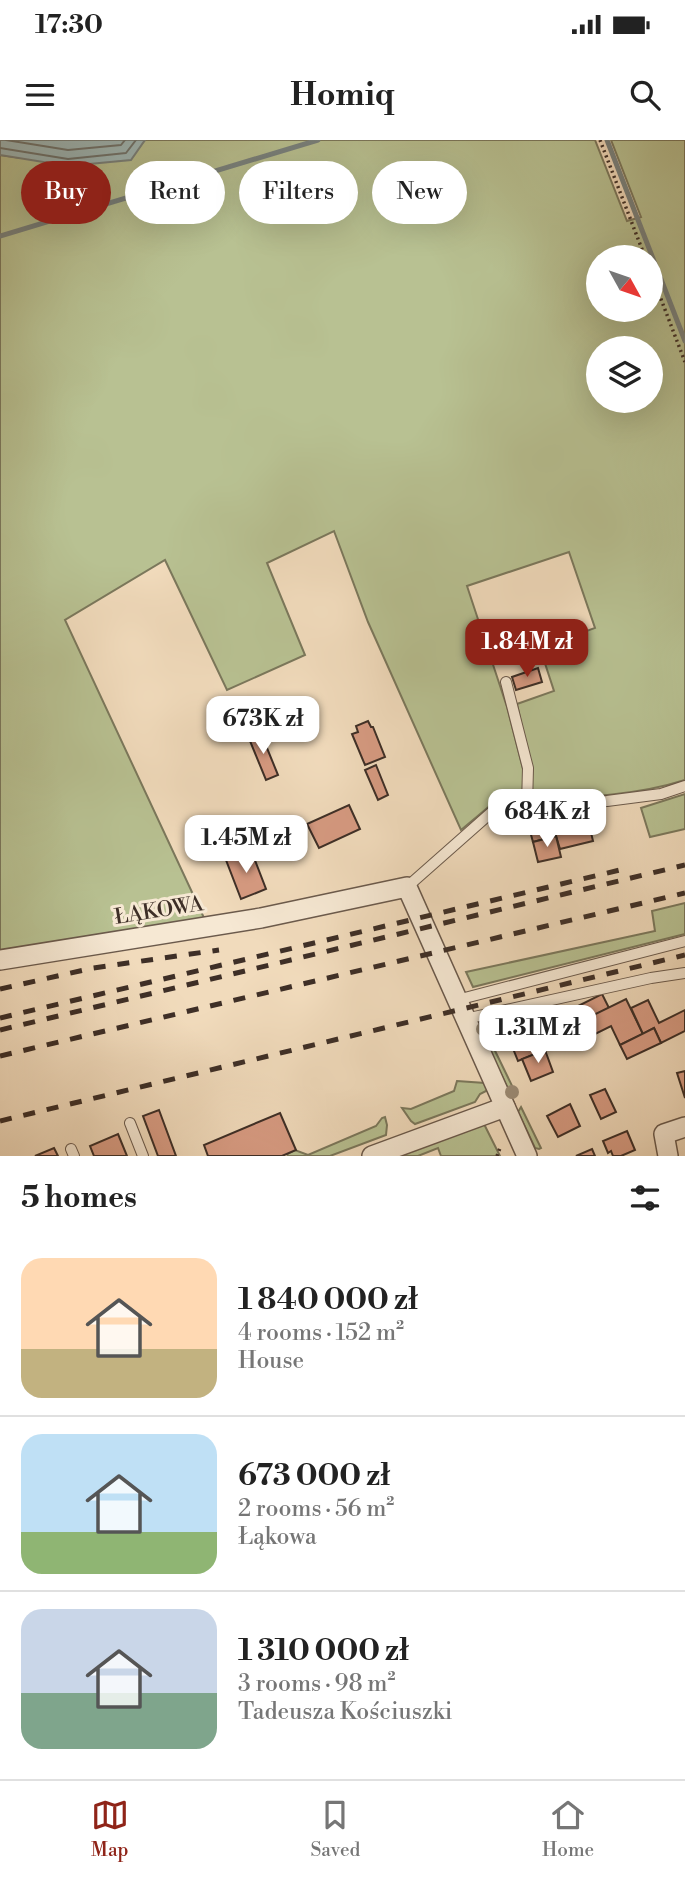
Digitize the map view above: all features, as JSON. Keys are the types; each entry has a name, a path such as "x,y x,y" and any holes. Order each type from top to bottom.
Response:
{"street":[{"name":"ŁĄKOWA","path":"0,960 261,918 407,887"},
{"path":"407,887 527,1156"},
{"path":"372,1156 505,1107"},
{"path":"668,1156 664,1133 685,1126"}],"lane":[{"path":"506,682 527,768 527,805"},
{"path":"407,887 493,811 527,805 607,801 661,794 685,786"},
{"path":"457,1000 685,941"},
{"path":"465,1019 685,973"},
{"path":"130,1123 142,1156"}],"path":[{"path":"600,140 640,245"},
{"path":"663,304 685,362"},
{"path":"497,1156 500,1148"}],"green space":[{"path":"145,140 595,140 627,221 641,217 611,140 685,140 685,780 628,793 532,799 531,769 517,704 554,691 540,648 595,628 569,552 467,586 507,707 523,769 523,798 491,805 461,830 368,622 334,531 267,563 305,655 227,690 165,560 65,620 205,920 0,956 0,155 21,158 140,145"},
{"path":"685,794 685,829 650,837 641,808"},
{"path":"685,903 685,934 473,987 466,972 655,931 652,911"},
{"path":"482,1024 516,1094 511,1095 479,1028"},
{"path":"457,1081 485,1083 488,1090 480,1094 475,1102 415,1124 402,1108 411,1109 454,1091"},
{"path":"521,1107 541,1148 539,1149 535,1148 518,1112"},
{"path":"385,1117 386,1135 330,1156 288,1156 287,1154 295,1150 308,1155 376,1126"},
{"path":"484,1124 500,1156 441,1156 438,1148 418,1156 399,1156"}],"water":[{"path":"0,140 145,140 131,160 37,161 0,155"}],"building":[{"path":"538,668 542,682 516,690 512,677"},
{"path":"368,721 385,757 365,765 352,734 358,732 356,726"},
{"path":"260,731 278,775 266,780 248,736"},
{"path":"376,765 388,795 378,800 365,770"},
{"path":"349,805 360,829 319,848 307,824"},
{"path":"587,816 593,841 560,849 556,836 533,842 530,831"},
{"path":"556,836 561,857 538,862 533,842"},
{"path":"251,850 266,889 241,899 226,860"},
{"path":"602,994 609,1008 564,1030 558,1016"},
{"path":"626,999 643,1034 620,1045 611,1026 567,1048 559,1032"},
{"path":"648,1000 659,1023 685,1010 685,1031 661,1043 654,1028 643,1034 631,1008"},
{"path":"654,1028 661,1043 627,1059 620,1045"},
{"path":"534,1037 540,1052 518,1061 512,1046"},
{"path":"545,1050 553,1072 531,1081 522,1059"},
{"path":"685,1071 685,1098 677,1073"},
{"path":"605,1089 616,1112 601,1119 590,1095"},
{"path":"570,1104 580,1126 558,1137 547,1116"},
{"path":"159,1110 176,1156 158,1156 143,1116"},
{"path":"280,1113 296,1150 282,1156 208,1156 204,1145"},
{"path":"627,1131 635,1150 621,1156 613,1156 611,1151 608,1153 603,1141"},
{"path":"118,1134 127,1156 94,1156 90,1146"},
{"path":"54,1148 58,1156 35,1156"},
{"path":"592,1149 595,1156 576,1156"}],"waterway":[{"path":"0,236 318,140"},
{"path":"607,140 685,341"}],"railway":[{"path":"0,1030 685,865"},
{"path":"0,1018 624,869"},
{"path":"0,1056 685,893"},
{"path":"0,989 93,968 219,950"},
{"path":"0,1121 685,955"}]}
